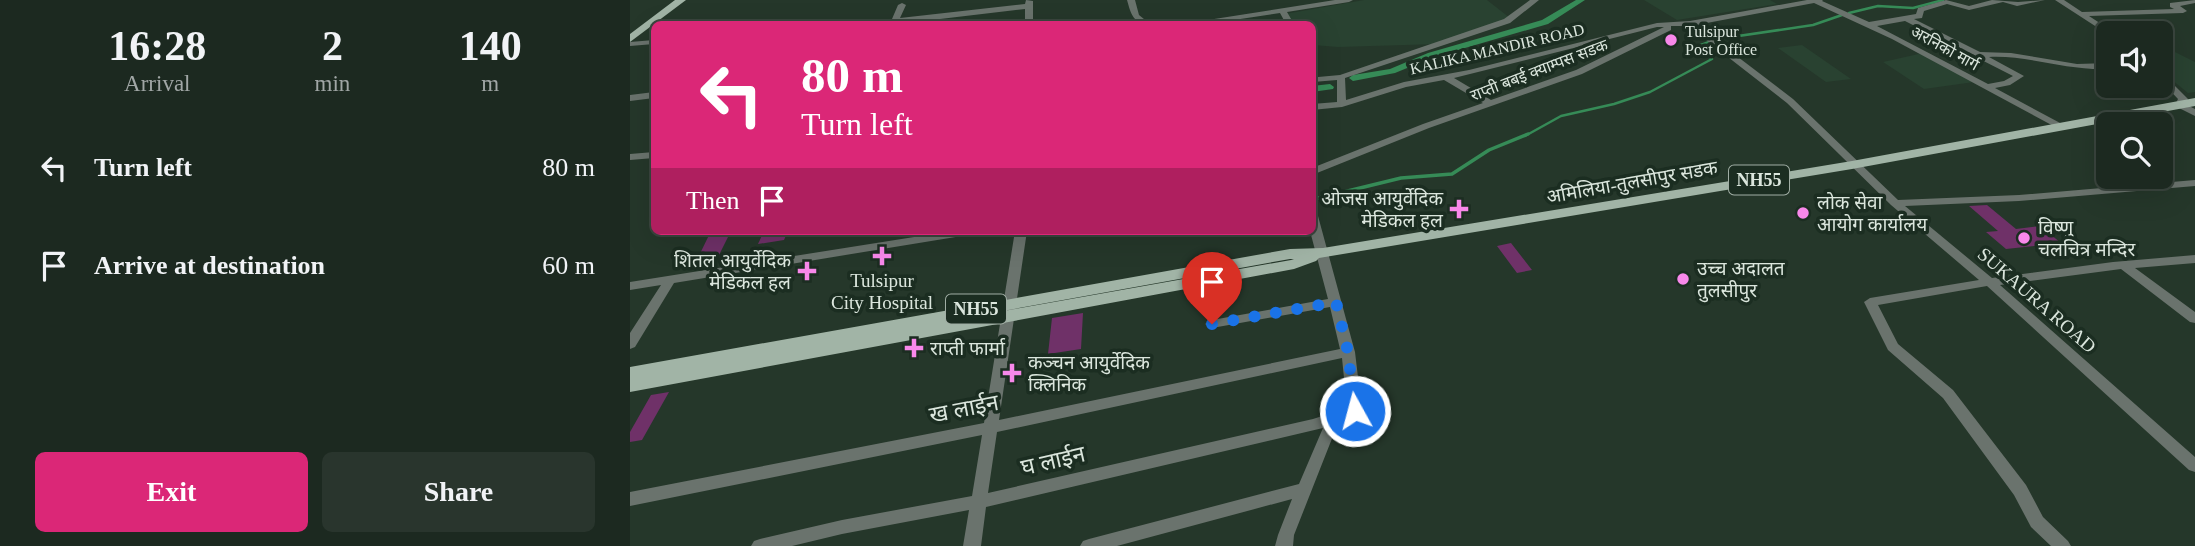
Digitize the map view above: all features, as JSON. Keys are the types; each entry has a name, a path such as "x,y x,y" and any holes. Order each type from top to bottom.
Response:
{"main road":[{"path":"630,37 667,0"},
{"path":"652,21 681,0"},
{"path":"630,37 651,22"},
{"name":"अमिलिया-तुलसीपुर सडक","path":"1323,253 1852,164 2195,102"},
{"name":"NH55","path":"630,385 1290,254 1323,253"},
{"name":"NH55","path":"630,373 1007,309"}],"street":[{"path":"1131,0 1135,16 1142,21"},
{"path":"1236,21 1349,0"},
{"path":"1316,79 1341,77 1507,21 1535,0"},
{"name":"राप्ती बबई क्याम्पस सडक","path":"1316,170 1426,126 1606,61 1663,29 1817,0"},
{"name":"अरनिको मार्ग","path":"1817,0 2059,126"},
{"path":"1867,25 1919,16 1921,10 1947,2 1969,8 2004,0 2017,4 2041,0"},
{"path":"2059,0 2096,24"},
{"path":"2082,14 2183,11 2173,5 2195,1"},
{"path":"908,21 1029,3 1029,21"},
{"path":"895,21 902,5"},
{"path":"1283,12 1288,21"},
{"path":"1907,19 2020,76 2007,83 1986,87"},
{"name":"KALIKA MANDIR ROAD","path":"1316,106 1342,103 1404,85 1657,25 1689,23"},
{"name":"SUKAURA ROAD","path":"1689,23 1790,101 1895,203 1991,283 2195,466"},
{"path":"630,37 651,41"},
{"path":"1977,55 2009,53 2079,66 2096,66"},
{"path":"1341,77 1342,103"},
{"path":"1445,77 1491,104"},
{"path":"2173,88 2183,99 2180,105 2195,113"},
{"path":"630,98 651,95"},
{"path":"630,158 651,155"},
{"path":"1895,203 2006,199 2195,183"},
{"path":"1284,546 1327,433 1355,411 1348,352 1316,229"},
{"path":"630,285 949,235"},
{"path":"971,546 1020,235"},
{"path":"2062,546 2037,522 2020,490 1948,394 1893,347 1870,302 2124,265 2195,260"},
{"path":"2124,265 2195,318"},
{"path":"630,344 670,279"},
{"path":"1212,324 1336,302"},
{"name":"ख लाईन","path":"630,499 989,428 1348,352"},
{"name":"घ लाईन","path":"760,546 842,527 978,502 1314,425 1355,411"},
{"path":"1089,546 1304,489"}],"shaded area":[{"path":"1364,0 1487,0 1510,18 1438,44 1338,47 1316,45 1316,21 1289,21 1285,14"},
{"path":"1644,0 1770,0 1777,4 1677,20"},
{"path":"1802,45 1851,79 1826,82 1778,48"},
{"path":"2173,52 2195,62 2195,92 2188,93 2173,81"},
{"path":"1923,53 1974,82 1924,89 1883,62"}],"building":[{"name":"विष्णु चलचित्र मन्दिर","path":"1987,205 2016,229 2040,226 2061,243 2006,249 1986,232 1998,231 1969,206"},
{"path":"709,235 729,235 715,263 694,266"},
{"path":"762,235 786,235 784,240 758,244"},
{"path":"1511,243 1532,270 1517,273 1497,246"},
{"path":"1083,313 1081,349 1048,354 1052,318"},
{"path":"669,392 642,440 630,442 630,432 651,395"}],"waterway":[{"path":"1353,78 1392,71 1431,55 1545,22 1581,0"},
{"path":"1849,13 1878,6 1913,8 1943,0"},
{"path":"1718,39 1813,25 1842,15"},
{"path":"1525,136 1561,116 1614,104 1650,92 1712,59 1698,46 1709,42"},
{"path":"1316,89 1330,87"},
{"path":"1319,198 1401,178 1452,174 1489,150 1528,134"}],"place":[{"name":"Tulsipur Post Office","path":"1671,40"},
{"name":"ओजस आयुर्वेदिक मेडिकल हल","path":"1459,209"},
{"name":"लोक सेवा आयोग कार्यालय","path":"1803,213"},
{"name":"विष्णु चलचित्र मन्दिर","path":"2024,238"},
{"name":"Tulsipur City Hospital","path":"882,256"},
{"name":"शितल आयुर्वेदिक मेडिकल हल","path":"807,271"},
{"name":"उच्च अदालत तुलसीपुर","path":"1683,279"},
{"name":"राप्ती फार्मा","path":"914,348"},
{"name":"कञ्चन आयुर्वेदिक क्लिनिक","path":"1012,373"}],"route":[{"path":"1212,324 1336,302 1348,352 1355,411"}]}
